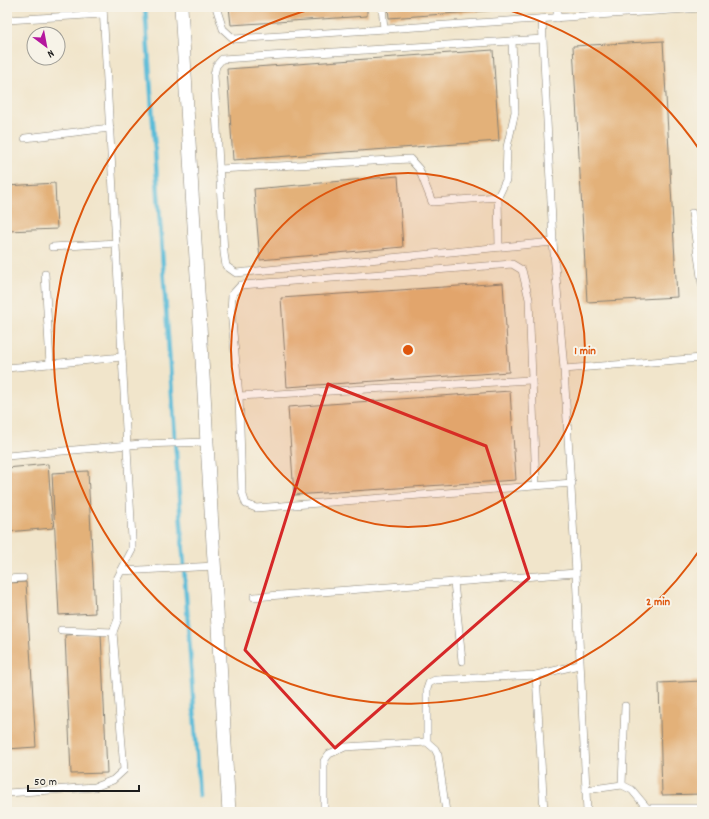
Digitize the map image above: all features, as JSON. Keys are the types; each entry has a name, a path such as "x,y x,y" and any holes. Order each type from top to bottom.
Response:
{"street":[{"path":"181,7 229,812"}],"lane":[{"path":"216,7 223,29 234,39 702,8"},
{"path":"382,7 384,29"},
{"path":"556,7 557,18"},
{"path":"7,20 103,10 132,550 117,579 118,619 113,632 124,770 113,780 95,787 7,793"},
{"path":"542,19 553,242 572,484 579,664 587,812"},
{"path":"543,38 222,59 216,66 214,75 224,253 226,266 236,273 553,242"},
{"path":"499,247 498,197 506,180 508,147 515,112 512,41"},
{"path":"25,138 110,128"},
{"path":"219,169 410,159 419,169 432,202 498,197"},
{"path":"692,213 702,284"},
{"path":"52,247 116,243"},
{"path":"536,486 528,299 522,270 512,264 241,285 232,296 231,311 238,396 242,492 246,504 256,508 572,484"},
{"path":"45,274 50,364"},
{"path":"7,368 122,358"},
{"path":"564,369 702,358"},
{"path":"238,396 531,380"},
{"path":"7,456 141,444 182,444 208,442"},
{"path":"121,571 215,566"},
{"path":"254,597 576,573"},
{"path":"7,579 22,578"},
{"path":"454,582 462,661"},
{"path":"61,630 113,632"},
{"path":"427,742 426,689 429,683 435,680 536,675 579,664"},
{"path":"536,675 544,812"},
{"path":"622,785 625,706"},
{"path":"324,812 324,761 329,754 345,747 427,742 435,749 438,755 446,812"},
{"path":"586,790 622,785 632,790 647,808 702,808"}],"highlighted area":[{"path":"328,384 486,446 529,578 335,748 245,650"}],"building":[{"path":"229,7 367,7 367,16 231,25"},
{"path":"388,7 526,7 526,8 389,18"},
{"path":"663,41 677,297 587,302 573,46"},
{"path":"493,50 499,141 233,160 227,69"},
{"path":"398,176 403,247 260,260 254,189"},
{"path":"55,183 57,229 7,231 7,186"},
{"path":"503,283 509,372 287,387 281,298"},
{"path":"510,391 516,480 294,495 288,407"},
{"path":"48,464 53,528 7,532 7,468"},
{"path":"88,471 95,613 59,615 52,473"},
{"path":"26,582 36,747 7,749 7,583"},
{"path":"101,633 107,773 71,774 65,635"},
{"path":"702,681 702,794 662,795 659,683"}],"waterway":[{"path":"145,7 200,796"}]}
